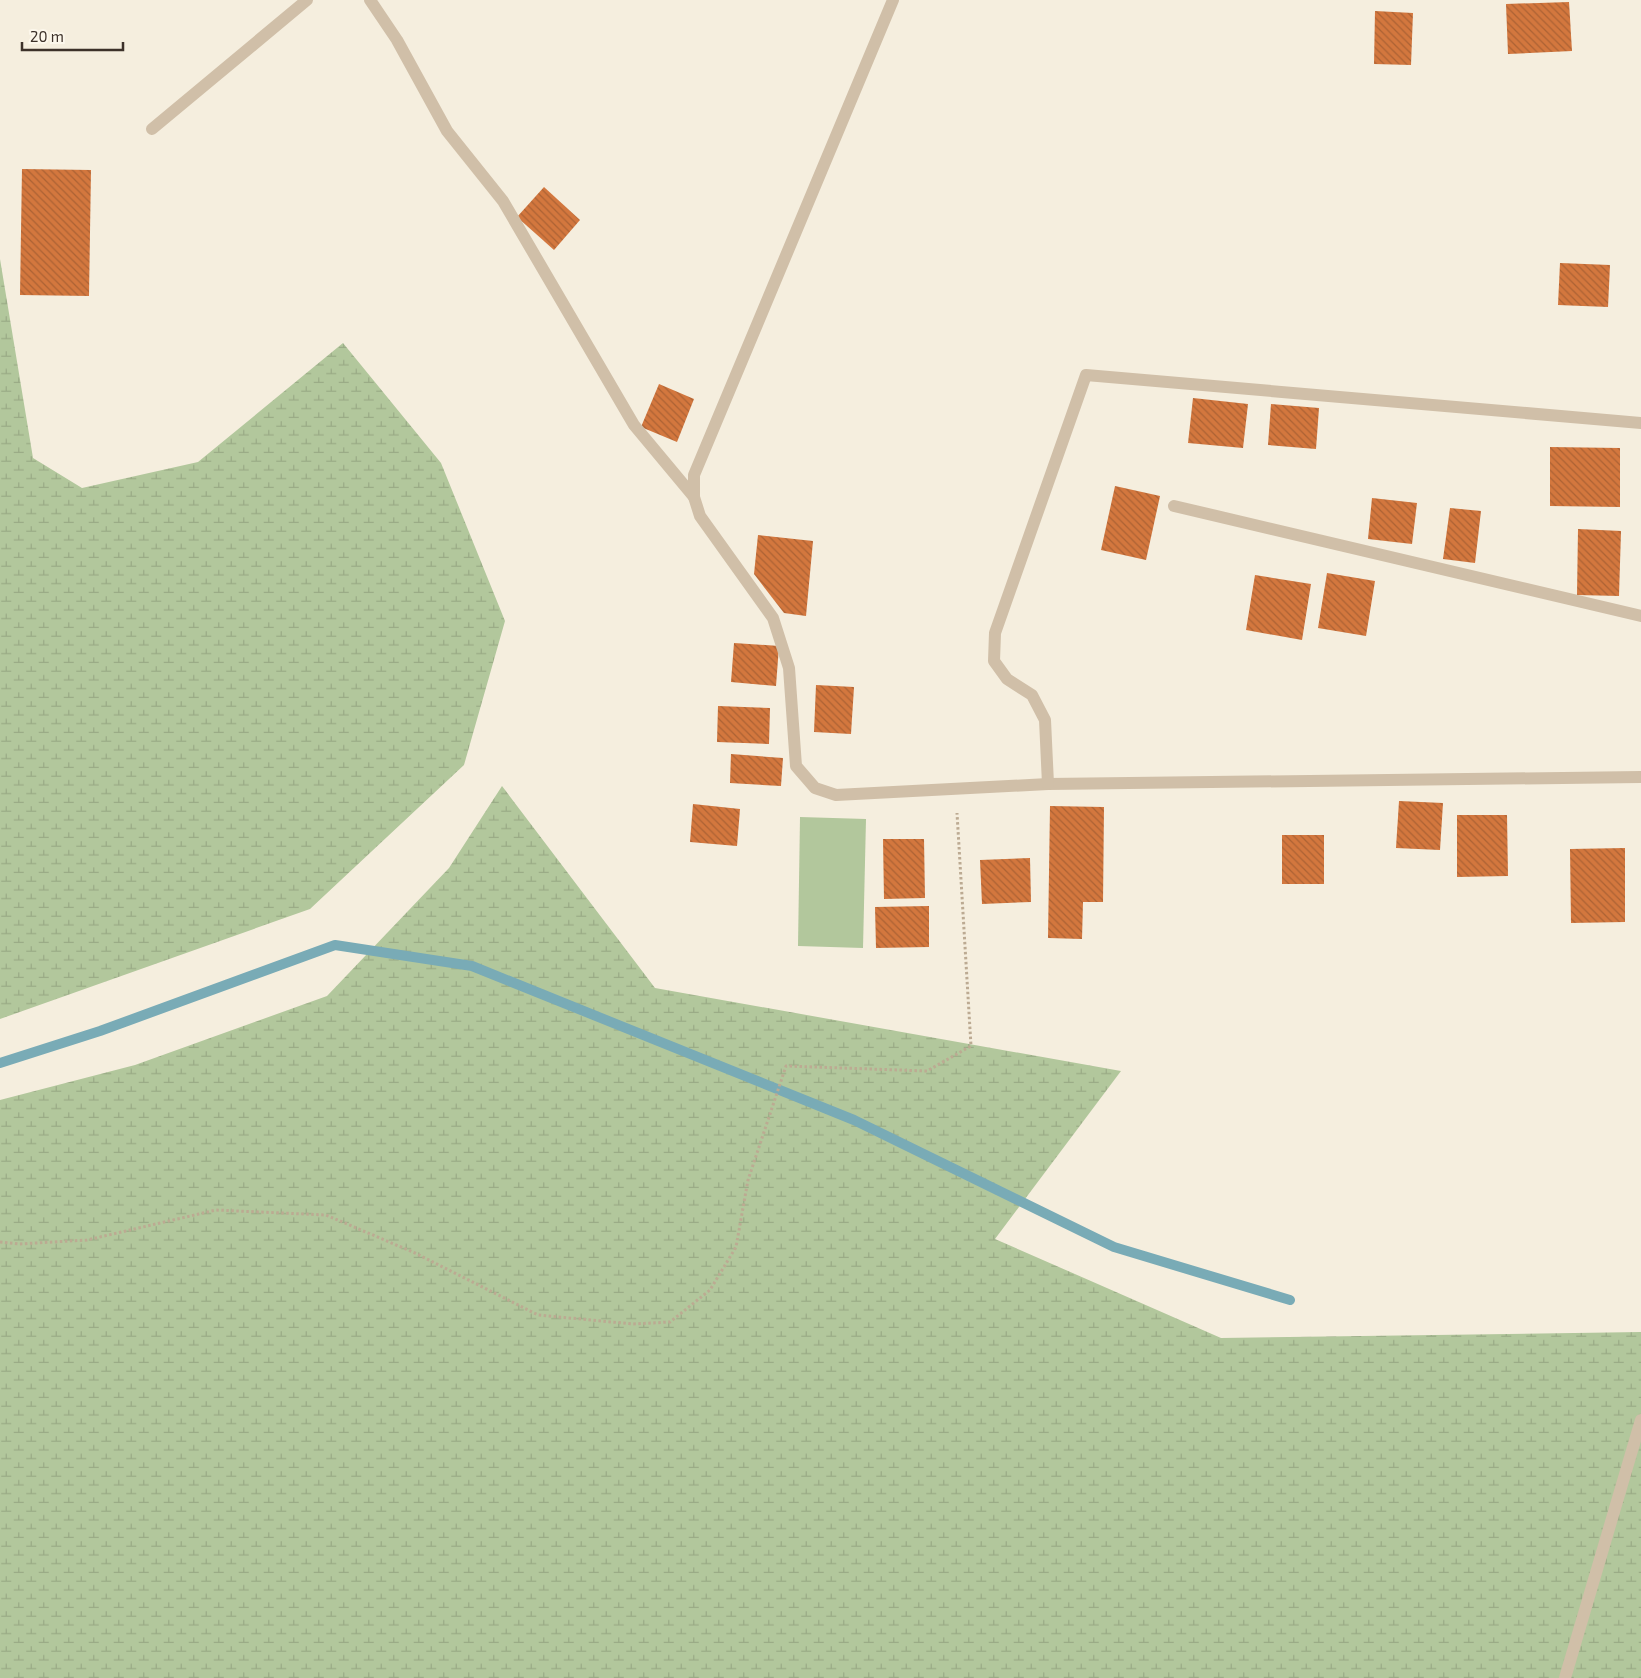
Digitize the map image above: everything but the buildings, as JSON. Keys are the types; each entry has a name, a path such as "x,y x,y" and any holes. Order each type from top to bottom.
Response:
{"street":[{"path":"152,129 307,0"},
{"path":"370,0 397,40 447,131 502,201 634,425 694,497"},
{"path":"893,0 694,475 694,497 700,516 773,618 790,668 796,766 815,788 836,795 1048,784 1641,777"},
{"path":"1048,784 1045,720 1032,695 1007,679 994,661 995,633 1086,375 1641,423"},
{"path":"1174,506 1641,616"},
{"path":"1564,1678 1641,1420"}],"path":[{"path":"0,1242 19,1244 87,1240 216,1210 326,1216 415,1253 538,1315 633,1324 670,1322 710,1290 736,1247 748,1180 786,1066 927,1071 971,1046 955,790"}],"green space":[{"path":"0,259 33,458 82,488 198,462 343,343 441,463 505,621 464,765 310,909 0,1019"},
{"path":"502,786 655,988 1121,1071 995,1239 1221,1338 1641,1332 1641,1678 0,1678 0,1100 135,1065 327,996 449,868"},
{"path":"800,817 866,819 863,948 798,946"}],"waterway":[{"path":"0,1063 100,1031 335,945 472,966 854,1120 1114,1247 1290,1300"}]}
